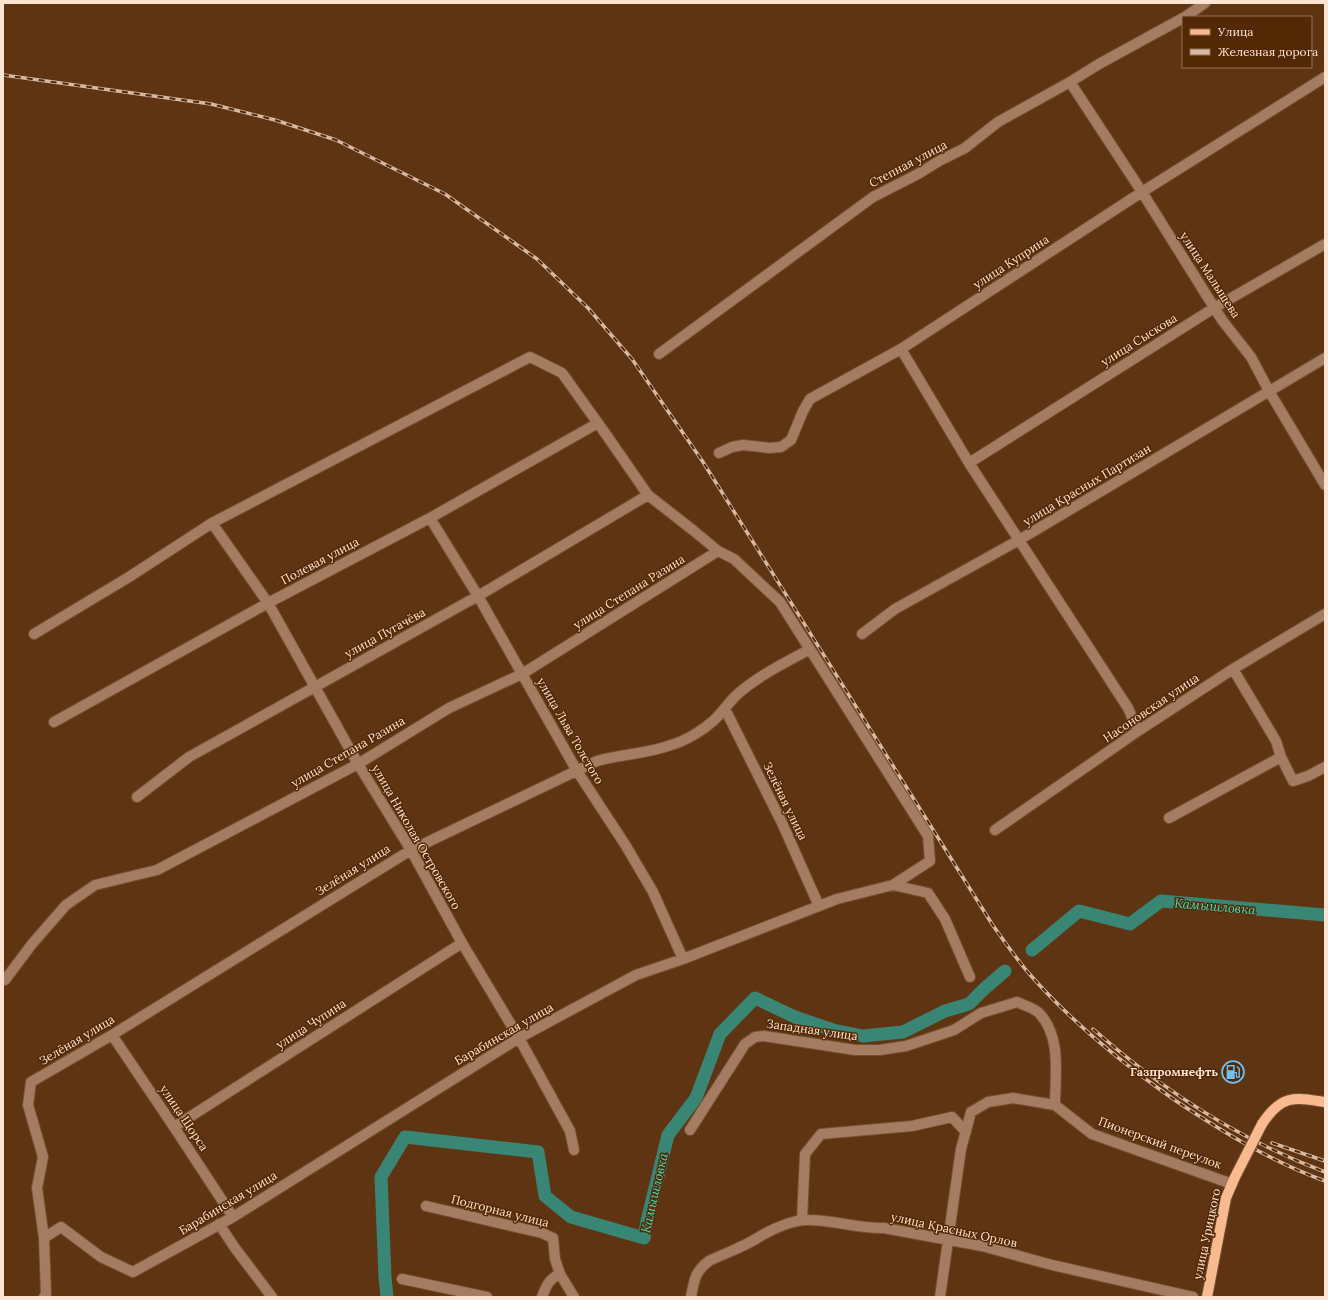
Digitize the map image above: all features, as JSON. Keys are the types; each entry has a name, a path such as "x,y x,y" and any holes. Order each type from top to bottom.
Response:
{"main road":[{"name":"улица Урицкого","path":"1207,1297 1226,1198 1262,1124 1275,1106 1288,1100 1298,1098 1325,1102"}],"street":[{"name":"Степная улица","path":"1187,16 1205,3"},
{"name":"Степная улица","path":"659,354 873,197 918,174 938,161 965,148 998,122 1099,64 1182,19"},
{"name":"улица Куприна","path":"719,453 743,444 770,448 781,446 791,440 803,411 810,399 901,349 1142,192 1325,77"},
{"name":"улица Малышева","path":"1070,82 1142,192 1214,308 1251,357 1269,391 1325,485"},
{"name":"улица Сыскова","path":"969,463 1214,308 1325,244"},
{"path":"901,349 969,463 1128,708 1138,732"},
{"path":"34,634 129,577 212,523 530,357 562,374 648,495 718,552 734,559 780,602 928,836 930,861 893,885"},
{"name":"улица Красных Партизан","path":"862,634 895,609 1019,540 1325,358"},
{"name":"Полевая улица","path":"54,722 268,603 430,518 598,423"},
{"name":"улица Пугачёва","path":"137,797 189,757 478,596 648,495"},
{"name":"улица Льва Толстого","path":"430,518 478,596 577,771 626,846 653,892 683,958"},
{"name":"улица Николая Островского","path":"212,523 268,603 358,764 411,850 462,943 519,1038 570,1131 574,1150"},
{"name":"улица Степана Разина","path":"5,980 32,944 66,904 95,885 157,870 358,764 449,708 522,674 718,552"},
{"name":"Насоновская улица","path":"995,830 1233,669 1325,614"},
{"name":"Зелёная улица","path":"44,1238 38,1188 43,1156 28,1105 31,1082 112,1035 411,850 596,761 612,756 641,753 672,745 694,734 713,722 739,692 757,679 810,649"},
{"path":"1233,669 1276,741 1281,757 1293,781 1308,776 1325,767"},
{"name":"Зелёная улица","path":"725,708 782,823 818,906"},
{"path":"1169,818 1281,757"},
{"name":"Барабинская улица","path":"44,1238 61,1227 100,1257 134,1272 232,1217 519,1038 636,975 837,899 893,885 928,893 945,919 970,977"},
{"name":"улица Чупина","path":"174,1127 462,943"},
{"name":"Западная улица","path":"690,1130 745,1044 755,1036 764,1036 855,1050 880,1050 906,1046 954,1030 981,1013 1017,1002 1038,1012 1049,1028 1056,1048 1055,1105"},
{"name":"улица Щорса","path":"112,1035 232,1217"},
{"name":"Пионерский переулок","path":"966,1132 971,1112 988,1102 1013,1098 1055,1105 1092,1134 1234,1180"},
{"path":"802,1220 806,1154 821,1134 912,1126 952,1117 966,1132 961,1149 940,1297"},
{"name":"Подгорная улица","path":"426,1206 542,1232 553,1238 555,1259 560,1274 574,1297"},
{"name":"улица Красных Орлов","path":"691,1297 697,1273 702,1266 709,1261 784,1225 802,1220 826,1221 868,1228 884,1228 948,1241 982,1246 1052,1265 1193,1297"},
{"path":"219,1224 272,1297"},
{"path":"44,1238 46,1294 44,1297"},
{"path":"542,1297 546,1285 552,1278 560,1274"},
{"path":"402,1279 487,1297"}],"waterway":[{"name":"Камышловка","path":"1032,950 1079,911 1130,924 1161,901 1325,915"},
{"name":"Камышловка","path":"387,1297 381,1177 405,1137 538,1152 545,1196 571,1217 644,1238 668,1135 696,1098 720,1034 755,998 795,1017 833,1030 863,1036 903,1032 945,1011 969,1004 1005,971"}],"railway":[{"path":"3,75 211,104 275,120 336,140 445,194 537,259 588,308 632,359 703,462 992,924 1026,970 1078,1024 1136,1072 1176,1101 1248,1146 1286,1165 1325,1181"},
{"path":"1093,1029 1146,1072 1174,1092 1232,1129 1262,1145 1325,1172"},
{"path":"1272,1143 1325,1161"}],"place":[{"name":"Газпромнефть","path":"1233,1072"}]}
